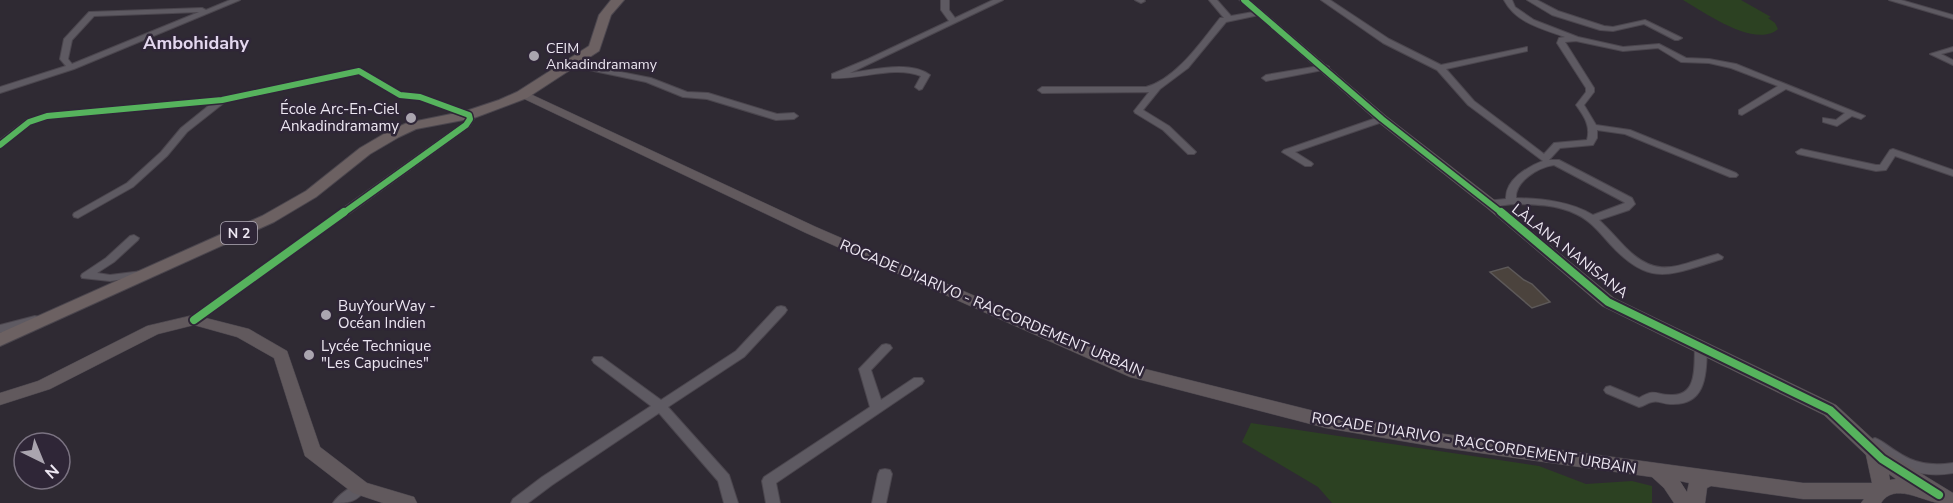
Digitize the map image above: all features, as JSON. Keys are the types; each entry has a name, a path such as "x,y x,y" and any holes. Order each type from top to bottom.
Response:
{"main road":[{"name":"N 2","path":"0,337 289,208 365,151 394,134 412,126 469,115 522,95 596,48 602,16 618,0"}],"street":[{"path":"0,90 71,68 236,0"},
{"path":"945,0 945,10 953,21"},
{"path":"919,87 926,75 908,70 835,76 999,0"},
{"path":"1213,0 1228,18"},
{"name":"LÀLANA NANISANA","path":"1244,0 1382,118 1608,302 1830,410 1852,427 1874,452 1897,469 1949,499"},
{"path":"1325,0 1386,41 1440,68 1471,103 1540,157 1548,158 1551,151 1560,144 1590,143 1593,137 1593,127 1580,105 1590,88 1561,43 1562,40 1576,39"},
{"path":"1508,0 1512,8 1531,22 1576,39 1623,50 1659,46 1684,60 1709,61 1734,66 1862,116"},
{"path":"1531,0 1561,15 1603,28 1624,27 1635,22 1645,22 1678,38"},
{"path":"1893,0 1953,17"},
{"path":"71,68 64,59 68,39 92,14 212,9"},
{"path":"1191,152 1161,124 1138,111 1157,87 1185,66 1219,24 1228,18 1259,13"},
{"path":"1440,68 1524,49"},
{"path":"1953,49 1935,54 1953,63"},
{"path":"573,64 648,80 686,94 708,96 776,117 794,116"},
{"path":"1266,78 1325,68"},
{"path":"0,145 29,122 47,116 222,100 358,71 400,95 420,97 469,115 470,119 466,125 194,320 153,330 44,385 0,399"},
{"path":"1742,112 1785,86"},
{"path":"1042,90 1146,90 1157,87"},
{"name":"ROCADE D'IARIVO - RACCORDEMENT URBAIN","path":"522,95 821,235 1136,373 1326,421 1437,440 1814,492 1878,494 1907,487 1949,499"},
{"path":"78,215 130,185 164,154 193,122 222,100"},
{"path":"1826,120 1837,123 1850,112"},
{"path":"1308,164 1287,152 1382,118"},
{"path":"1593,127 1627,132 1733,175"},
{"path":"1801,152 1883,168 1893,152 1953,173"},
{"path":"1511,201 1510,191 1515,184 1544,163 1556,162 1629,200 1630,204 1625,208 1592,219"},
{"path":"1489,203 1526,200 1574,210 1592,219 1619,249 1653,271 1665,271 1718,257"},
{"path":"134,238 110,260 86,276 110,278 145,273"},
{"path":"518,503 547,481 740,354 781,310"},
{"path":"194,320 243,333 281,355 312,451 360,488 407,503"},
{"path":"1610,390 1639,403 1652,396 1667,400 1688,398 1694,393 1698,383 1701,347"},
{"path":"877,408 864,369 886,348"},
{"path":"597,360 661,407 724,479 731,503"},
{"path":"772,503 769,481 918,381"},
{"path":"1852,427 1908,465 1925,471 1953,468"},
{"name":"LÀLANA NANISANA","path":"1874,452 1878,494"},
{"path":"1659,472 1671,483 1684,503"},
{"path":"879,503 885,474"},
{"path":"1695,503 1698,484 1708,478"},
{"path":"340,503 360,488"},
{"path":"1814,492 1843,503"}],"green space":[{"path":"1683,0 1741,0 1771,17 1768,18 1775,23 1778,29 1768,34 1756,35 1743,32 1716,20"},
{"path":"1251,423 1539,466 1586,484 1632,481 1652,486 1652,503 1332,503 1318,487 1242,442"}],"building":[{"path":"1508,267 1532,284 1550,302 1532,308 1490,272"}],"cycle path":[{"path":"1244,0 1382,119 1492,205 1608,302 1830,410 1882,459 1939,495"},
{"path":"0,145 29,122 47,116 222,100 359,71 400,95 420,97 469,115 470,119 466,125 194,320"}],"place":[{"name":"CEIM Ankadindramamy","path":"534,56"},
{"name":"École Arc-En-Ciel Ankadindramamy","path":"411,118"},
{"name":"BuyYourWay - Océan Indien","path":"326,315"},
{"name":"Lycée Technique \"Les Capucines\"","path":"309,355"}],"district":[{"name":"Ambohidahy","path":"196,43"}]}
